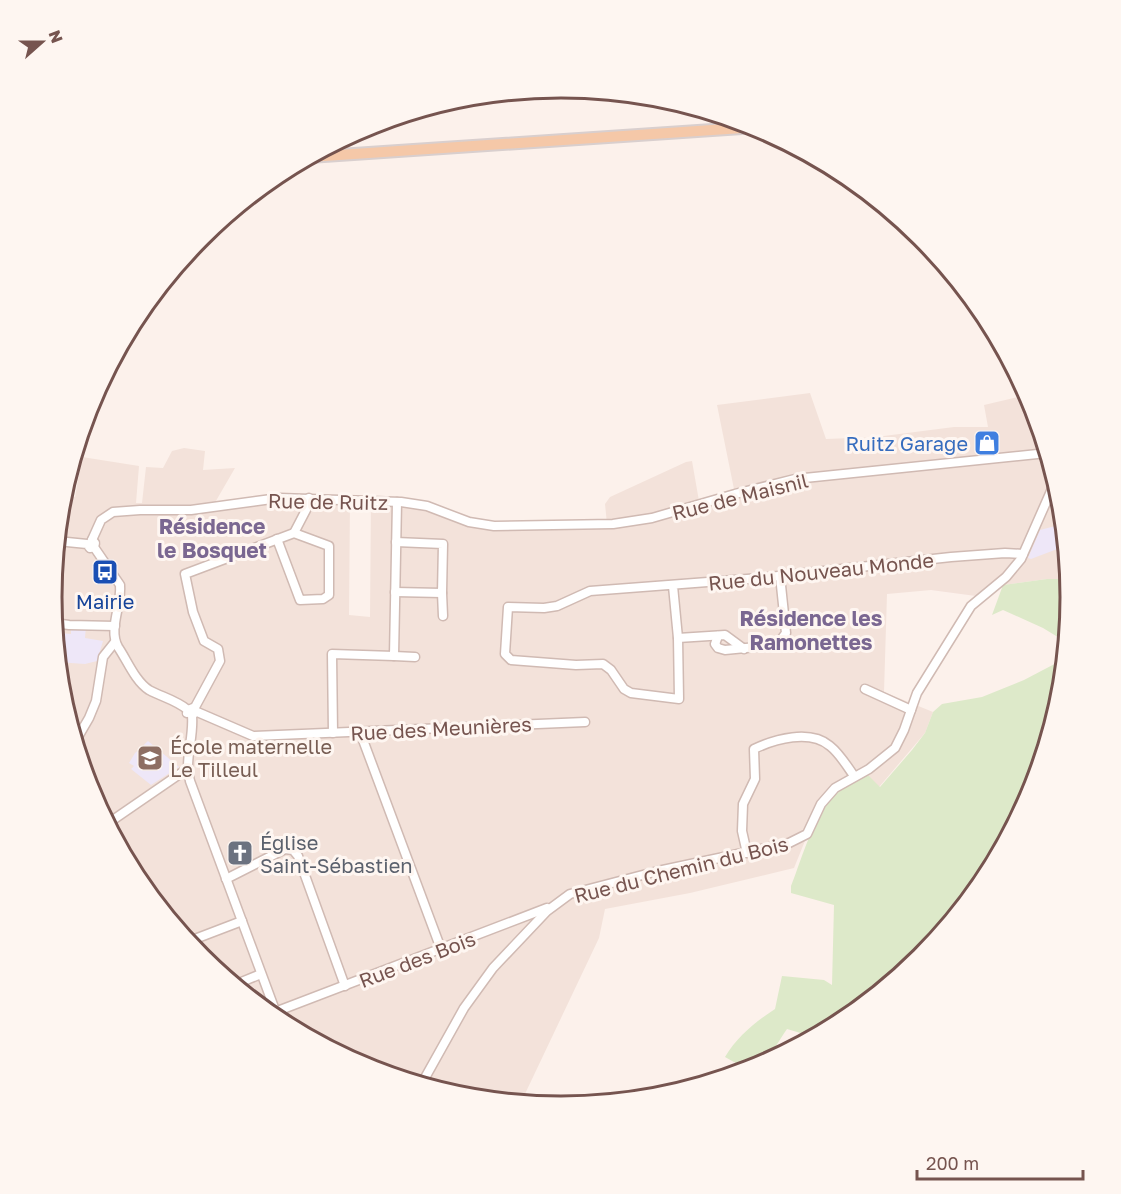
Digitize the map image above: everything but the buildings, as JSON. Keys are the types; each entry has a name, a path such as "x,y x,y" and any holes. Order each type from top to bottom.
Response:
{"main road":[{"path":"328,156 733,129"}],"street":[{"name":"Rue de Maisnil","path":"469,522 494,526 613,524 652,518 795,479 1038,454"},
{"name":"Rue du Chemin du Bois","path":"425,1077 465,1008 484,980 504,956 557,903 570,894 789,843 807,834 821,804 835,788 869,769 895,748 917,693 971,606 1006,577 1023,554 1049,496"},
{"name":"Rue de Ruitz","path":"91,544 101,519 113,512 191,510 250,501 309,498 397,502 427,506 469,522"},
{"path":"294,533 306,510 309,498"},
{"path":"394,656 397,502"},
{"path":"272,1004 187,769 192,732 192,711 220,660 218,649 204,640 193,612 185,574 277,539 294,533 329,546 328,595 323,599 300,600 277,539"},
{"path":"65,541 91,544 120,585 121,592 115,626 115,642 103,657 96,700 81,732"},
{"path":"396,542 443,544 443,616"},
{"name":"Rue du Nouveau Monde","path":"678,638 679,699 631,693 624,689 611,670 603,664 511,660 505,654 508,607 557,606 590,591 780,576 951,557 1023,554"},
{"path":"718,636 715,640 718,648 725,650 777,645 786,633 780,576"},
{"path":"673,586 678,638 725,635 744,649"},
{"path":"395,592 442,593"},
{"path":"63,624 115,626"},
{"name":"Rue des Meunières","path":"115,642 143,684 192,711 254,736 585,722"},
{"path":"333,733 332,654 415,657"},
{"path":"865,689 911,710"},
{"path":"360,732 441,949"},
{"path":"747,852 742,831 743,804 755,779 754,749 768,742 792,736 814,739 829,745 854,776"},
{"path":"114,819 187,769"},
{"path":"226,879 285,849 292,850 298,856 345,986"},
{"name":"Rue des Bois","path":"280,1010 536,914 557,903"},
{"path":"197,938 242,921"},
{"path":"243,981 261,974"}],"shaded area":[{"path":"810,393 826,439 876,437 954,427 988,427 984,405 1018,397 1033,437 1050,500 1059,579 1003,585 976,596 931,590 887,594 884,692 933,712 925,733 879,787 835,788 815,816 794,868 690,893 605,909 599,938 525,1095 495,1092 431,1079 370,1058 340,1045 283,1012 231,972 185,926 128,846 99,788 79,726 66,662 62,597 66,532 71,500 72,496 75,497 82,457 139,466 136,503 142,503 146,467 163,468 172,451 184,448 205,451 203,470 235,468 213,506 250,501 350,500 349,615 370,617 371,501 401,502 476,524 607,524 605,504 610,497 692,461 699,501 735,494 717,405"},
{"path":"1054,526 1057,549 1031,559 1028,558 1040,530"},
{"path":"86,626 85,638 103,641 97,661 85,664 66,663 63,633 71,634 71,627"},
{"name":"École maternelle Le Tilleul","path":"148,741 179,767 151,785 131,769 134,766 129,763 135,753"}],"green space":[{"path":"1059,579 1057,637 1003,610 992,615 1003,585"},
{"path":"1055,664 1042,726 1022,788 993,847 956,901 936,926 890,972 838,1012 802,1033 787,1029 773,1048 737,1064 725,1057 747,1030 775,1009 782,976 824,980 832,985 834,905 791,893 791,886 811,832 832,798 866,773 880,787 925,733 933,712 942,704 982,697 1024,680"}],"place":[{"name":"Ruitz Garage","path":"987,443"},
{"name":"Mairie","path":"105,572"},
{"name":"École maternelle Le Tilleul","path":"150,758"},
{"name":"Église Saint-Sébastien","path":"240,853"}],"district":[{"name":"Résidence le Bosquet","path":"212,538"},
{"name":"Résidence les Ramonettes","path":"811,630"}]}
